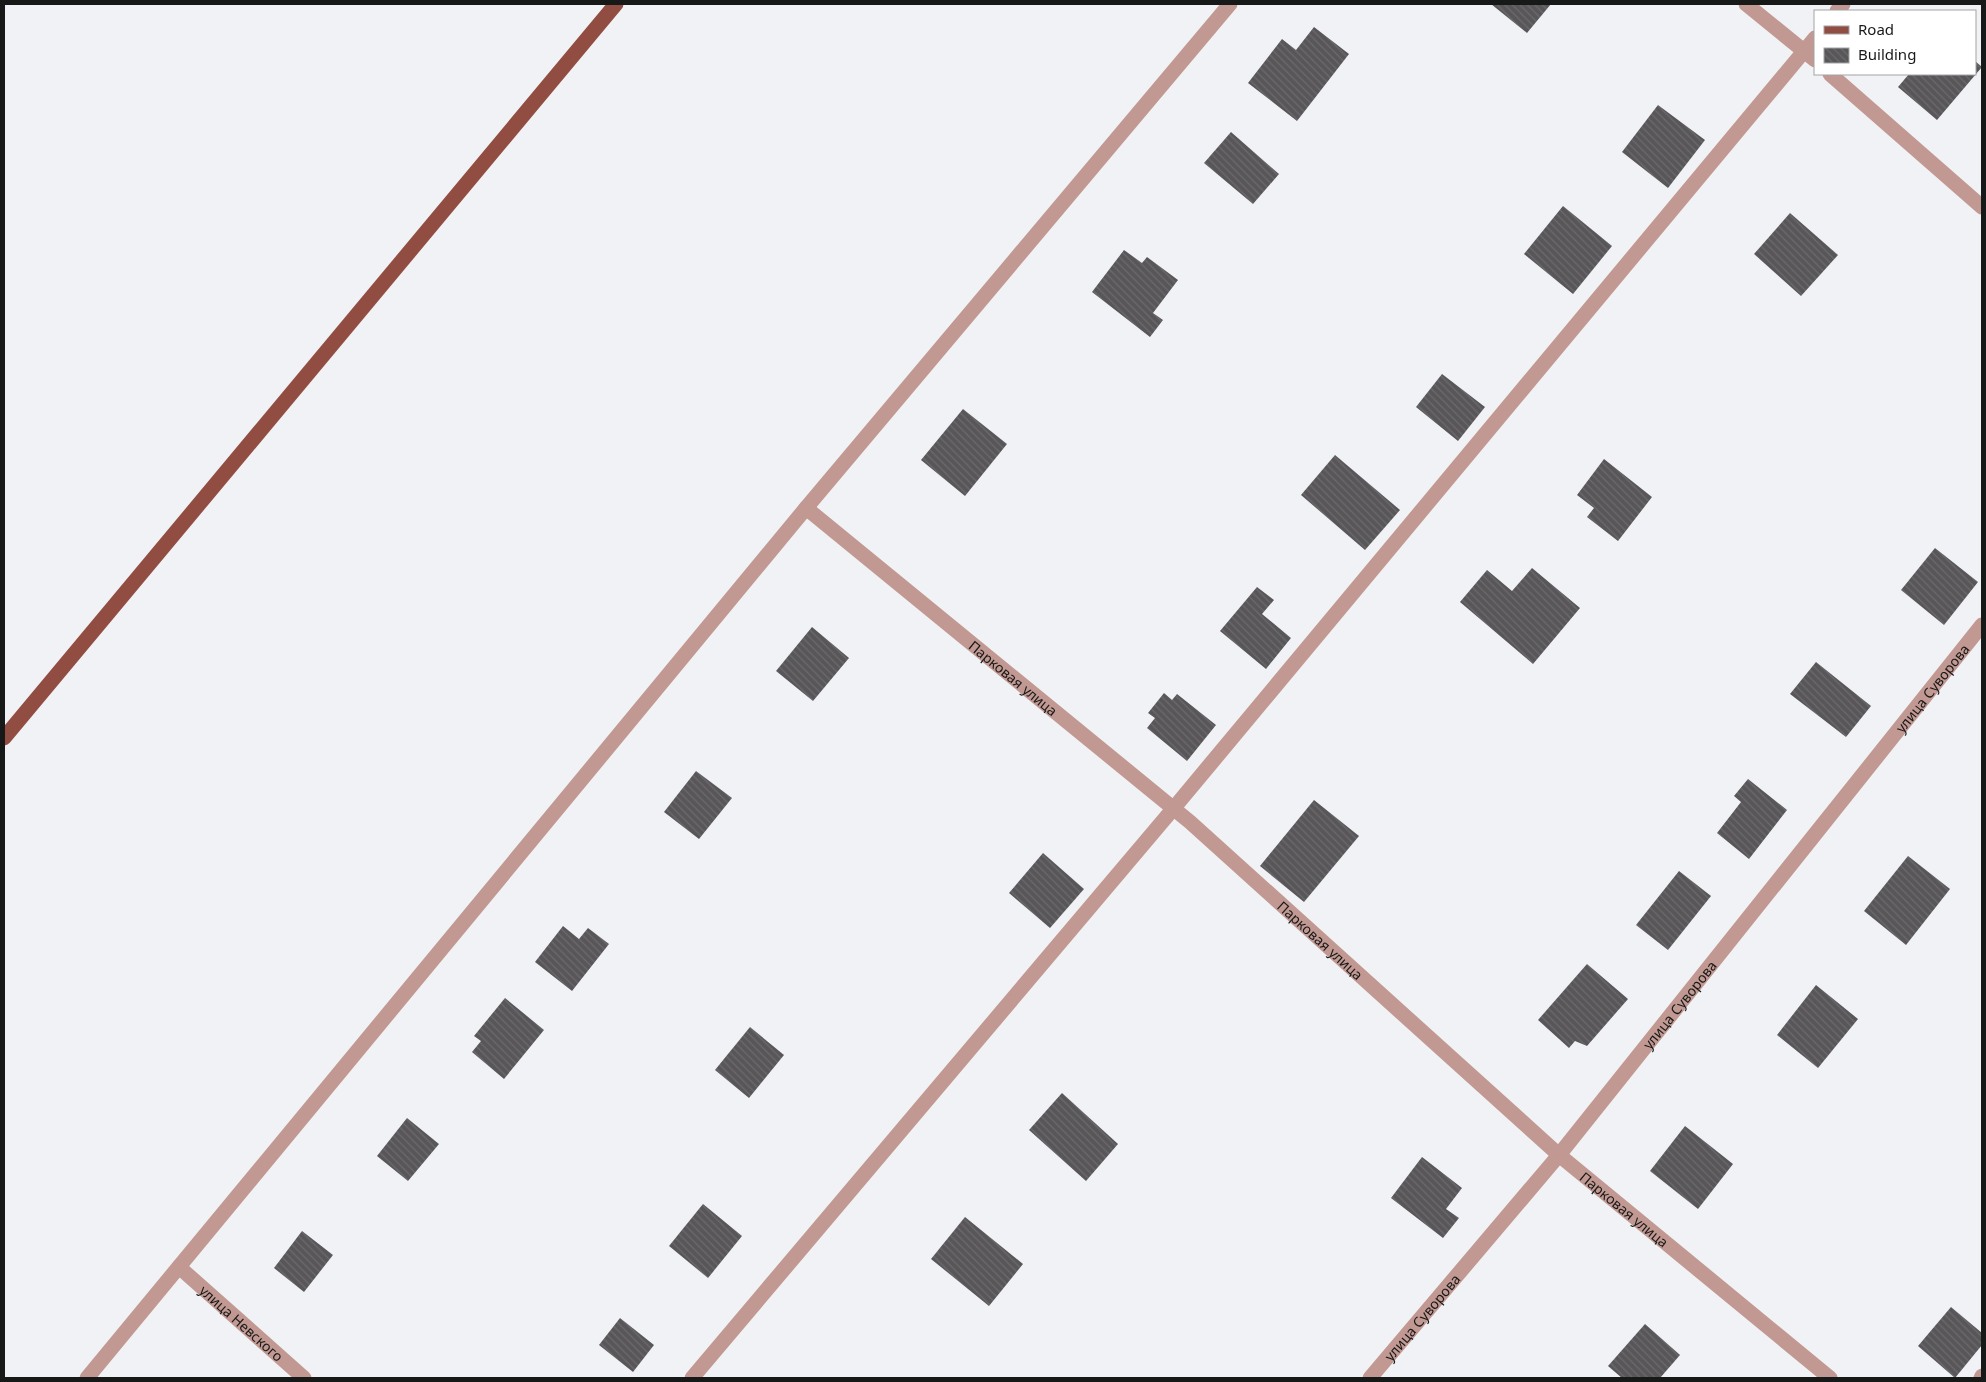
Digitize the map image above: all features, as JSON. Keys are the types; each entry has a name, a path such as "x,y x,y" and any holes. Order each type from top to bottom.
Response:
{"main road":[{"path":"4,738 616,4"}],"street":[{"path":"87,1378 806,508 1230,4"},
{"path":"1746,4 1809,56"},
{"path":"692,1378 1809,56 1814,41"},
{"path":"1831,75 1982,207"},
{"name":"Парковая улица","path":"806,508 1173,809 1559,1155 1830,1378"},
{"name":"улица Суворова","path":"1370,1378 1559,1155 1982,625"},
{"name":"улица Невского","path":"180,1267 304,1378"}],"building":[{"path":"1491,4 1551,4 1527,33"},
{"path":"1314,27 1349,54 1297,121 1248,83 1282,39 1296,50"},
{"path":"1976,62 1982,67 1976,74"},
{"path":"1908,75 1975,75 1937,120 1898,87"},
{"path":"1658,105 1705,140 1668,188 1622,152"},
{"path":"1231,132 1279,174 1253,204 1204,163"},
{"path":"1563,206 1612,246 1573,294 1524,254"},
{"path":"1790,213 1838,255 1801,296 1754,254"},
{"path":"1124,250 1142,263 1147,257 1178,280 1153,313 1163,320 1150,337 1092,292"},
{"path":"1442,374 1485,407 1458,441 1416,407"},
{"path":"963,409 1007,444 965,496 921,460"},
{"path":"1335,455 1400,510 1365,550 1301,495"},
{"path":"1604,459 1652,497 1618,541 1587,517 1594,508 1577,495"},
{"path":"1935,548 1978,582 1944,625 1901,590"},
{"path":"1532,568 1580,608 1533,664 1460,602 1487,570 1512,591"},
{"path":"1257,587 1274,600 1262,614 1291,638 1266,669 1220,631"},
{"path":"812,627 849,658 813,701 776,671"},
{"path":"1816,662 1871,706 1846,737 1790,694"},
{"path":"1164,693 1172,700 1177,694 1216,725 1187,761 1147,728 1155,718 1148,713"},
{"path":"696,771 732,798 699,839 664,812"},
{"path":"1748,779 1787,810 1749,859 1717,833 1741,802 1734,796"},
{"path":"1314,800 1359,836 1304,902 1260,866"},
{"path":"1043,853 1084,889 1050,928 1009,893"},
{"path":"1908,856 1950,889 1906,945 1864,911"},
{"path":"1679,871 1711,896 1668,950 1636,925"},
{"path":"563,926 579,939 588,928 609,944 572,991 535,962"},
{"path":"1587,964 1628,999 1587,1046 1575,1041 1569,1048 1538,1020"},
{"path":"1816,985 1858,1019 1818,1068 1777,1035"},
{"path":"505,998 544,1030 504,1079 472,1052 481,1041 474,1036"},
{"path":"750,1027 784,1055 749,1098 715,1070"},
{"path":"1062,1093 1118,1144 1086,1181 1029,1130"},
{"path":"407,1118 439,1144 408,1181 377,1156"},
{"path":"1685,1126 1733,1164 1698,1209 1650,1171"},
{"path":"1422,1157 1462,1188 1446,1209 1459,1218 1443,1238 1391,1198"},
{"path":"703,1204 742,1236 708,1278 669,1246"},
{"path":"965,1217 1023,1264 989,1306 931,1259"},
{"path":"302,1231 333,1255 304,1292 274,1268"},
{"path":"1951,1307 1982,1333 1982,1345 1955,1378 1918,1346"},
{"path":"620,1318 654,1345 633,1372 599,1345"},
{"path":"1645,1324 1680,1355 1660,1378 1622,1378 1608,1366"}]}
